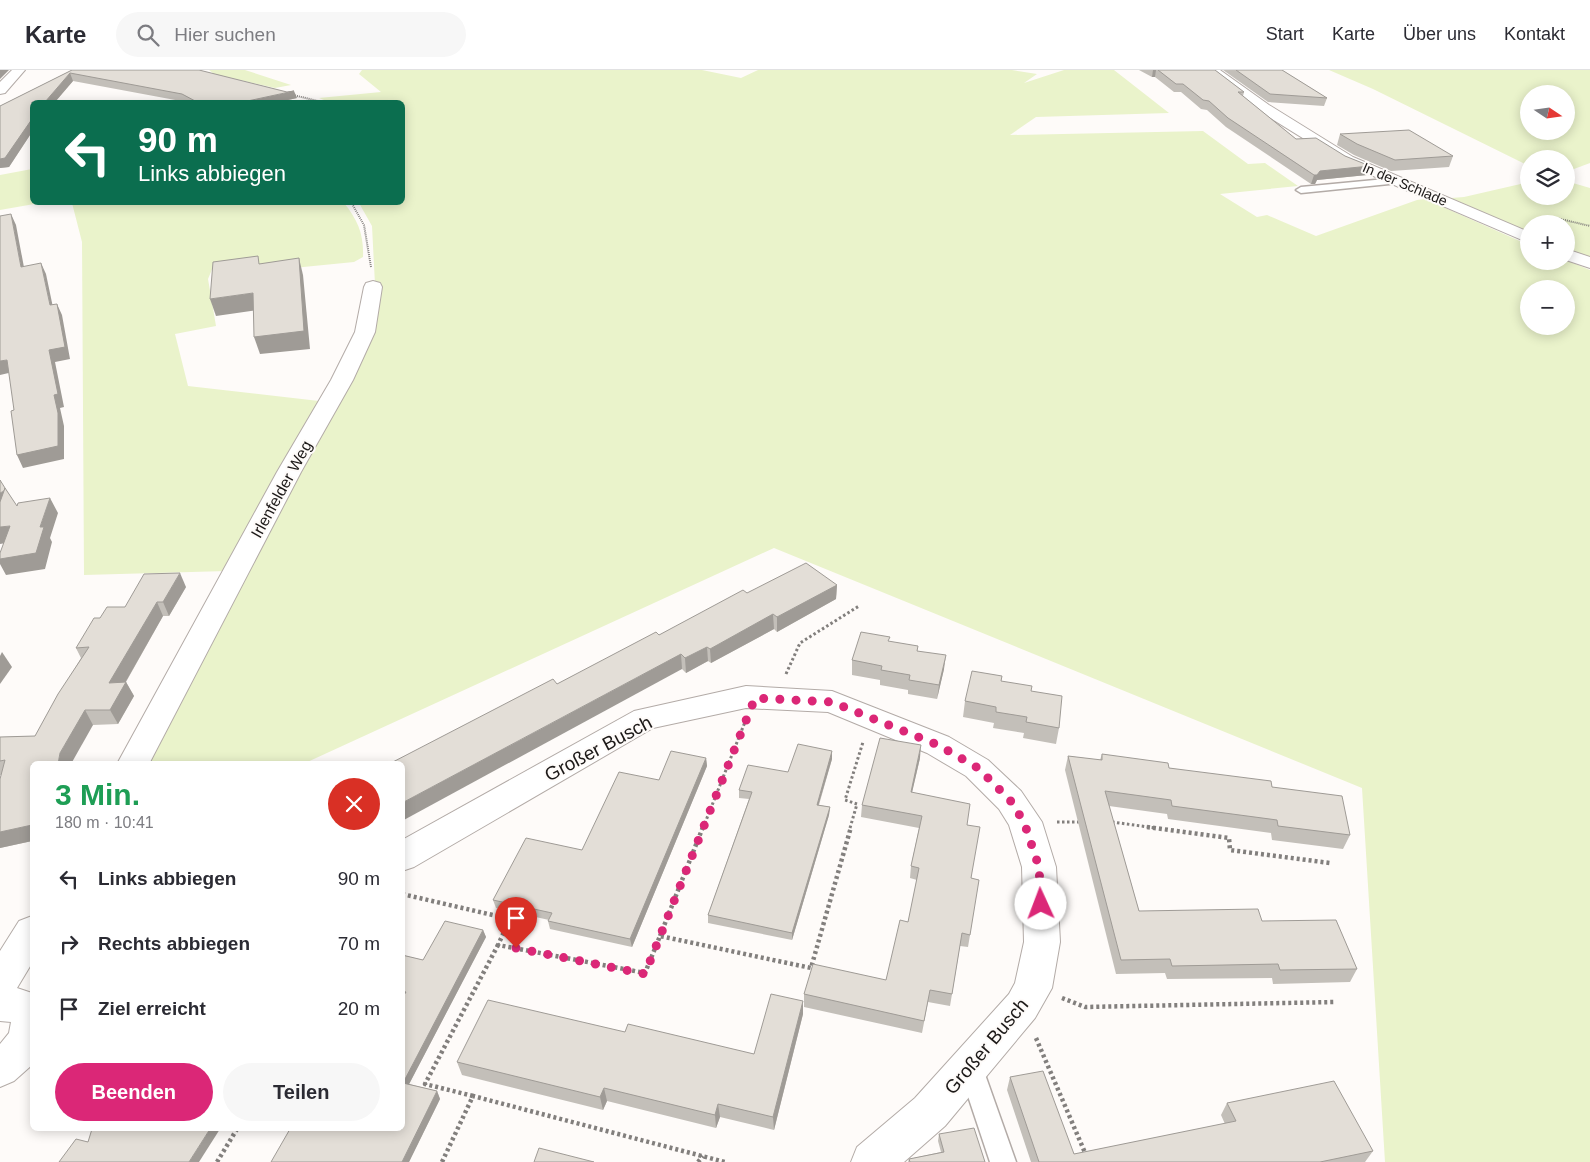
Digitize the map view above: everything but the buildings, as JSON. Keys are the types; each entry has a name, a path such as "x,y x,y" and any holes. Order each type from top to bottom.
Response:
{"street":[{"path":"0,90 19,70"},
{"name":"In der Schlade","path":"1212,70 1264,108 1348,160 1520,234"},
{"path":"1575,257 1590,263"},
{"name":"Irlenfelder Weg","path":"135,761 285,481 342,380 365,332 373,287"},
{"name":"Großer Busch","path":"405,855 645,719 746,697 832,702 938,745 978,768 1010,800 1024,822 1039,867 1042,942 1028,997 930,1112 872,1162"},
{"path":"0,984 30,935"},
{"path":"0,1004 6,1003 22,1006 30,1017"},
{"path":"0,1068 20,1051 30,1035"}],"lane":[{"path":"1301,190 1396,181"},
{"path":"970,1066 1004,1162"}],"path":[{"path":"290,94 316,100"},
{"path":"353,205 366,226 373,287"},
{"path":"1575,222 1590,226"},
{"path":"498,945 645,974 765,698 800,642 859,606"},
{"path":"660,936 811,968 857,804 845,800 870,718"},
{"path":"1104,821 1229,838 1230,850 1330,863"},
{"path":"1024,822 1084,822"},
{"path":"405,895 510,919 424,1084 725,1162"},
{"path":"1028,997 1085,1007 1335,1002"},
{"path":"1028,997 1089,1162"},
{"path":"442,1162 473,1096"},
{"path":"217,1162 236,1131"},
{"path":"698,1162 703,1156"}],"green space":[{"path":"209,70 245,70 291,85 275,88 214,74"},
{"path":"362,70 702,70 741,78 758,70 1012,70 1037,74 1024,83 1064,70 1114,70 1169,113 1036,117 1010,135 1203,131 1248,164 1265,163 1298,186 1220,194 1257,217 1267,215 1316,236 1417,200 1425,199 1520,241 1520,270 1575,270 1575,264 1590,270 1590,1162 1385,1162 1362,788 774,548 310,761 147,761 309,457 376,304 372,226 360,205 405,205 405,100 324,100 319,98 381,92 359,74"},
{"path":"1329,70 1590,70 1590,163 1575,169 1575,150 1520,150 1520,162 1373,89"},
{"path":"30,169 30,205 0,210 0,175"},
{"path":"1520,184 1520,205 1575,205 1575,184 1590,188 1590,257 1575,251 1575,215 1520,215 1520,228 1451,198 1464,197"},
{"path":"73,205 345,205 359,228 363,257 354,262 273,270 244,264 213,267 208,279 216,326 175,334 188,386 319,401 227,571 84,575 82,242"}],"route":[{"path":"516,948 645,974 755,698 832,702 938,745 978,768 1010,800 1024,822 1039,867 1041,904"}]}
